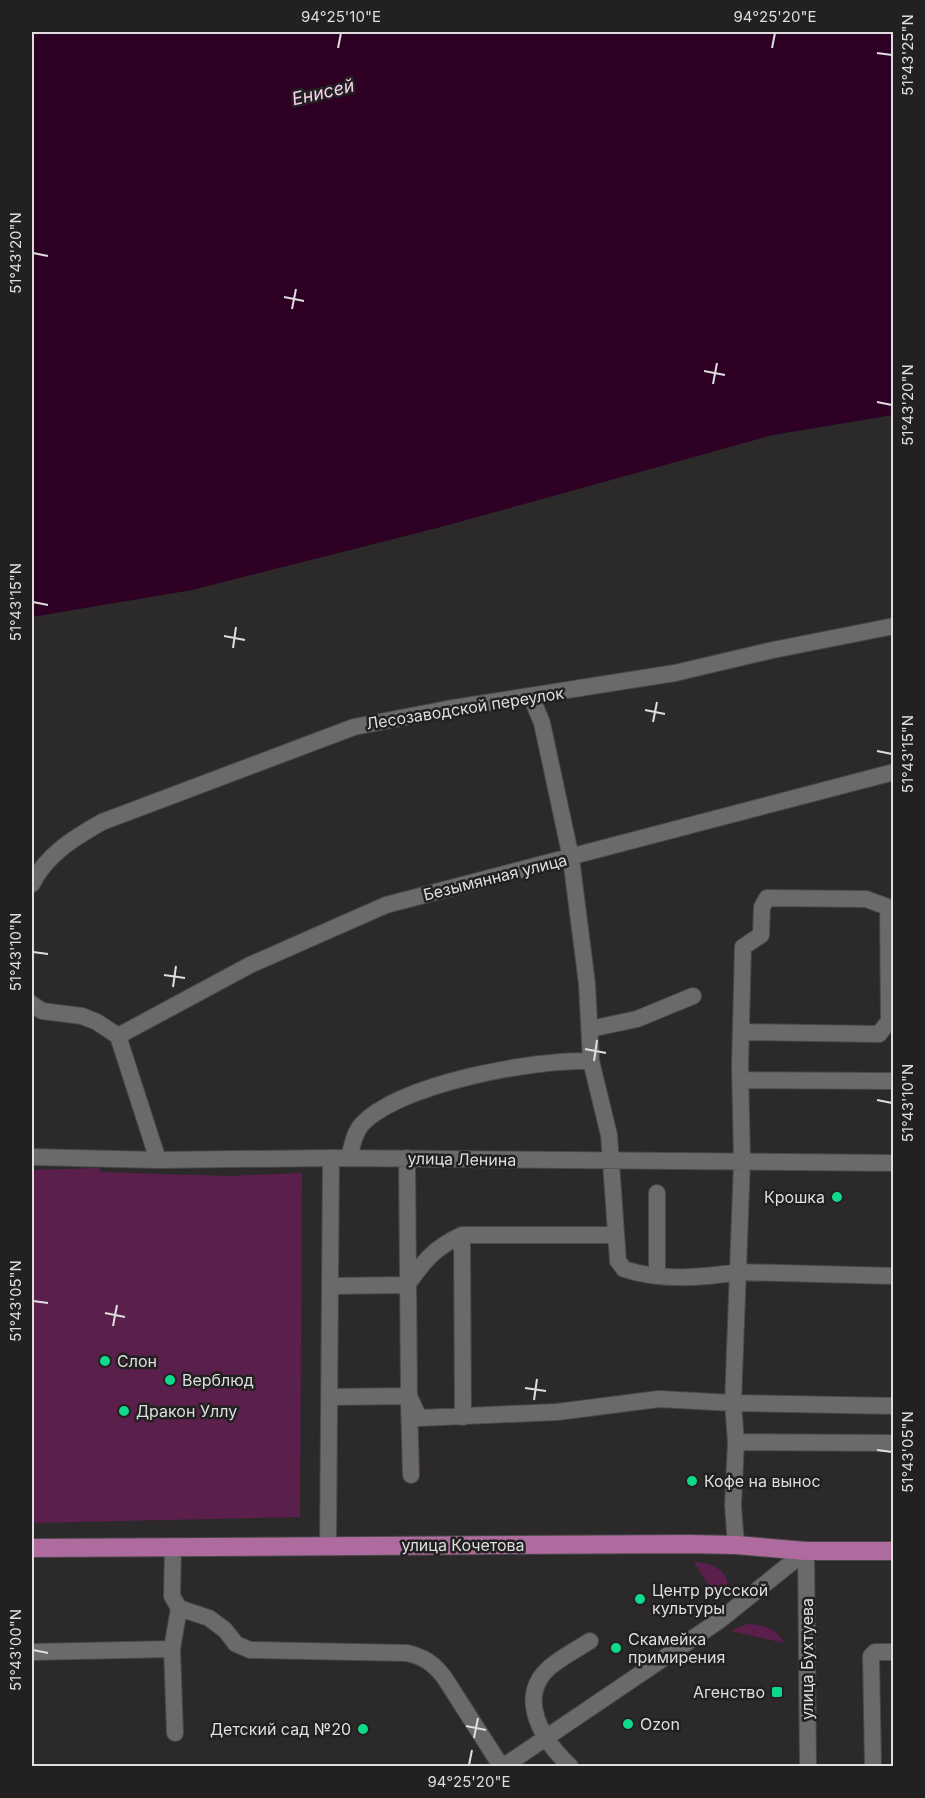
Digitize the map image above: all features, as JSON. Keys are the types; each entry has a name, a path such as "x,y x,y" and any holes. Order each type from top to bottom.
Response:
{"main road":[{"name":"улица Кочетова","path":"32,1548 736,1545 806,1551 894,1551"}],"street":[{"name":"Лесозаводской переулок","path":"32,884 37,874 56,852 102,822 354,727 675,673 773,650 894,626"},
{"path":"531,696 542,723 571,858 587,984 591,1061 607,1125 618,1261 624,1269 657,1276 716,1276 738,1272 894,1275"},
{"name":"Безымянная улица","path":"118,1036 250,965 386,905 894,772"},
{"path":"736,1545 733,1505 736,1442 733,1403 742,1162 741,1032 743,947 761,935 762,906 767,898 866,899 888,907 889,1021 879,1034 741,1032"},
{"path":"590,1029 638,1019 693,996"},
{"path":"32,1004 42,1011 82,1016 97,1022 118,1036 158,1160"},
{"path":"349,1158 356,1133 363,1123 382,1109 417,1091 432,1085 490,1072 575,1060 591,1061"},
{"path":"741,1080 894,1082"},
{"name":"улица Ленина","path":"32,1157 158,1160 407,1158 894,1163"},
{"path":"328,1546 331,1158"},
{"path":"407,1158 411,1475"},
{"path":"657,1193 657,1276"},
{"path":"407,1285 424,1261 442,1244 462,1235 616,1235"},
{"path":"462,1235 463,1418"},
{"path":"330,1286 407,1285"},
{"path":"329,1397 409,1396"},
{"path":"409,1396 419,1418 463,1418 557,1412 659,1399 894,1406"},
{"path":"736,1442 894,1443"},
{"path":"173,1546 172,1596 179,1608 172,1648 175,1733"},
{"path":"179,1608 209,1618 225,1630 236,1644 250,1650 407,1653 422,1657 435,1665 444,1677 503,1767 720,1620 806,1551"},
{"name":"улица Бухтуева","path":"806,1551 808,1767"},
{"path":"570,1767 559,1756 536,1722 532,1707 534,1694 539,1679 550,1667 590,1641"},
{"path":"32,1652 172,1648"},
{"path":"873,1767 871,1658 875,1652 894,1652"}],"shaded area":[{"path":"99,1168 101,1172 226,1176 302,1173 300,1517 32,1523 32,1170"},
{"path":"694,1562 711,1565 723,1573 727,1579 725,1593 718,1601"},
{"path":"747,1624 768,1628 778,1634 784,1643 731,1631"}],"water":[{"name":"Енисей","path":"32,32 893,32 893,415 773,435 441,527 192,590 32,617"}],"place":[{"name":"Крошка","path":"837,1197"},
{"name":"Слон","path":"105,1361"},
{"name":"Верблюд","path":"170,1380"},
{"name":"Дракон Уллу","path":"124,1411"},
{"name":"Кофе на вынос","path":"692,1481"},
{"name":"Центр русской культуры","path":"640,1599"},
{"name":"Скамейка примирения","path":"616,1648"},
{"name":"Агенство","path":"777,1692"},
{"name":"Ozon","path":"628,1724"},
{"name":"Детский сад №20","path":"363,1729"}]}
